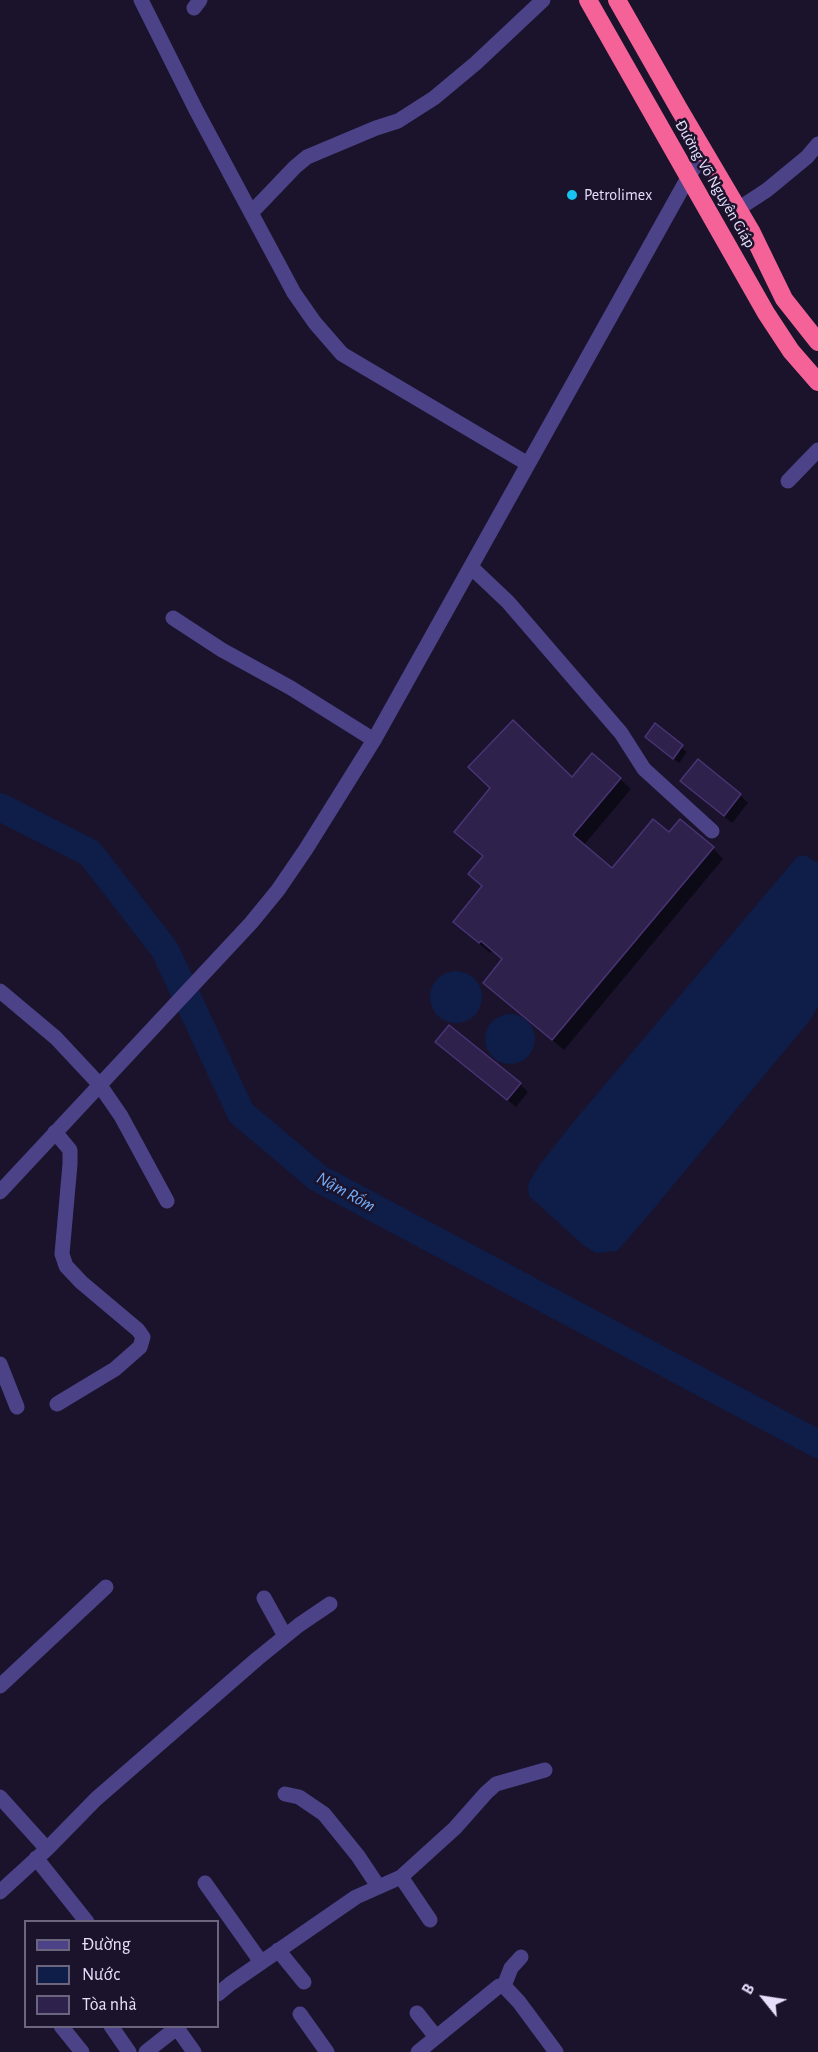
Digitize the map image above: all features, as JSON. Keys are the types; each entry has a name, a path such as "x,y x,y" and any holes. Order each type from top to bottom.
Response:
{"highway":[{"name":"Đường Võ Nguyên Giáp","path":"588,0 765,313 791,351 818,382"},
{"name":"Đường Võ Nguyên Giáp","path":"617,0 751,231 784,299 818,342"}],"street":[{"path":"141,0 196,110 294,293 315,323 342,354 528,464"},
{"path":"251,213 307,157 375,128 398,122 434,98 476,63 543,0"},
{"path":"738,210 767,190 807,157 818,144"},
{"path":"0,1192 251,923 278,890 306,849 374,740 704,152"},
{"path":"788,481 818,450"},
{"path":"471,567 508,602 621,733 644,769 712,831"},
{"path":"173,618 222,650 291,688 374,740"},
{"path":"0,991 104,1079 121,1116 167,1201"},
{"path":"55,1132 70,1150 62,1254 66,1266 143,1337 140,1347 115,1369 57,1404"},
{"path":"0,1364 17,1407"},
{"path":"0,1686 106,1587"},
{"path":"264,1598 285,1636"},
{"path":"0,1892 96,1799 285,1636 330,1604"},
{"path":"219,1993 356,1897 401,1876 455,1828 496,1784 545,1770"},
{"path":"285,1794 299,1797 324,1814 358,1856 378,1886"},
{"path":"0,1797 42,1853 86,1920"},
{"path":"401,1876 430,1920"},
{"path":"206,1883 261,1962"},
{"path":"278,1950 304,1982"},
{"path":"504,1986 511,1968 521,1957"},
{"path":"418,2052 499,1986 504,1986"},
{"path":"504,1986 519,2002 556,2052"},
{"path":"417,2013 436,2037"},
{"path":"300,2014 327,2052"},
{"path":"63,2028 82,2052"},
{"path":"112,2028 129,2052"},
{"path":"146,2052 175,2028 194,2052"}],"water":[{"path":"805,855 818,863 818,1006 811,1019 617,1251 596,1253 583,1245 529,1196 528,1184 541,1163 575,1120 797,857"},
{"path":"451,971 461,971 475,978 482,997 475,1016 461,1023 451,1023 441,1019 434,1012 430,1002 430,992 434,982 441,975"},
{"path":"505,1014 515,1014 528,1021 535,1034 535,1044 528,1057 515,1064 505,1064 496,1060 489,1053 485,1044 485,1034 489,1025 496,1018"}],"building":[{"path":"513,720 572,777 592,753 621,778 573,835 612,868 653,819 669,832 680,819 714,847 552,1040 483,983 502,959 453,922 482,886 468,874 483,856 454,832 490,788 468,767"},
{"path":"655,723 683,745 673,759 645,737"},
{"path":"698,759 741,794 724,816 680,781"},
{"path":"449,1025 521,1083 507,1100 435,1042"}],"waterway":[{"name":"Nậm Rốm","path":"0,807 90,853 165,950 241,1113 318,1178 818,1444"}],"place":[{"name":"Petrolimex","path":"572,195"}]}
